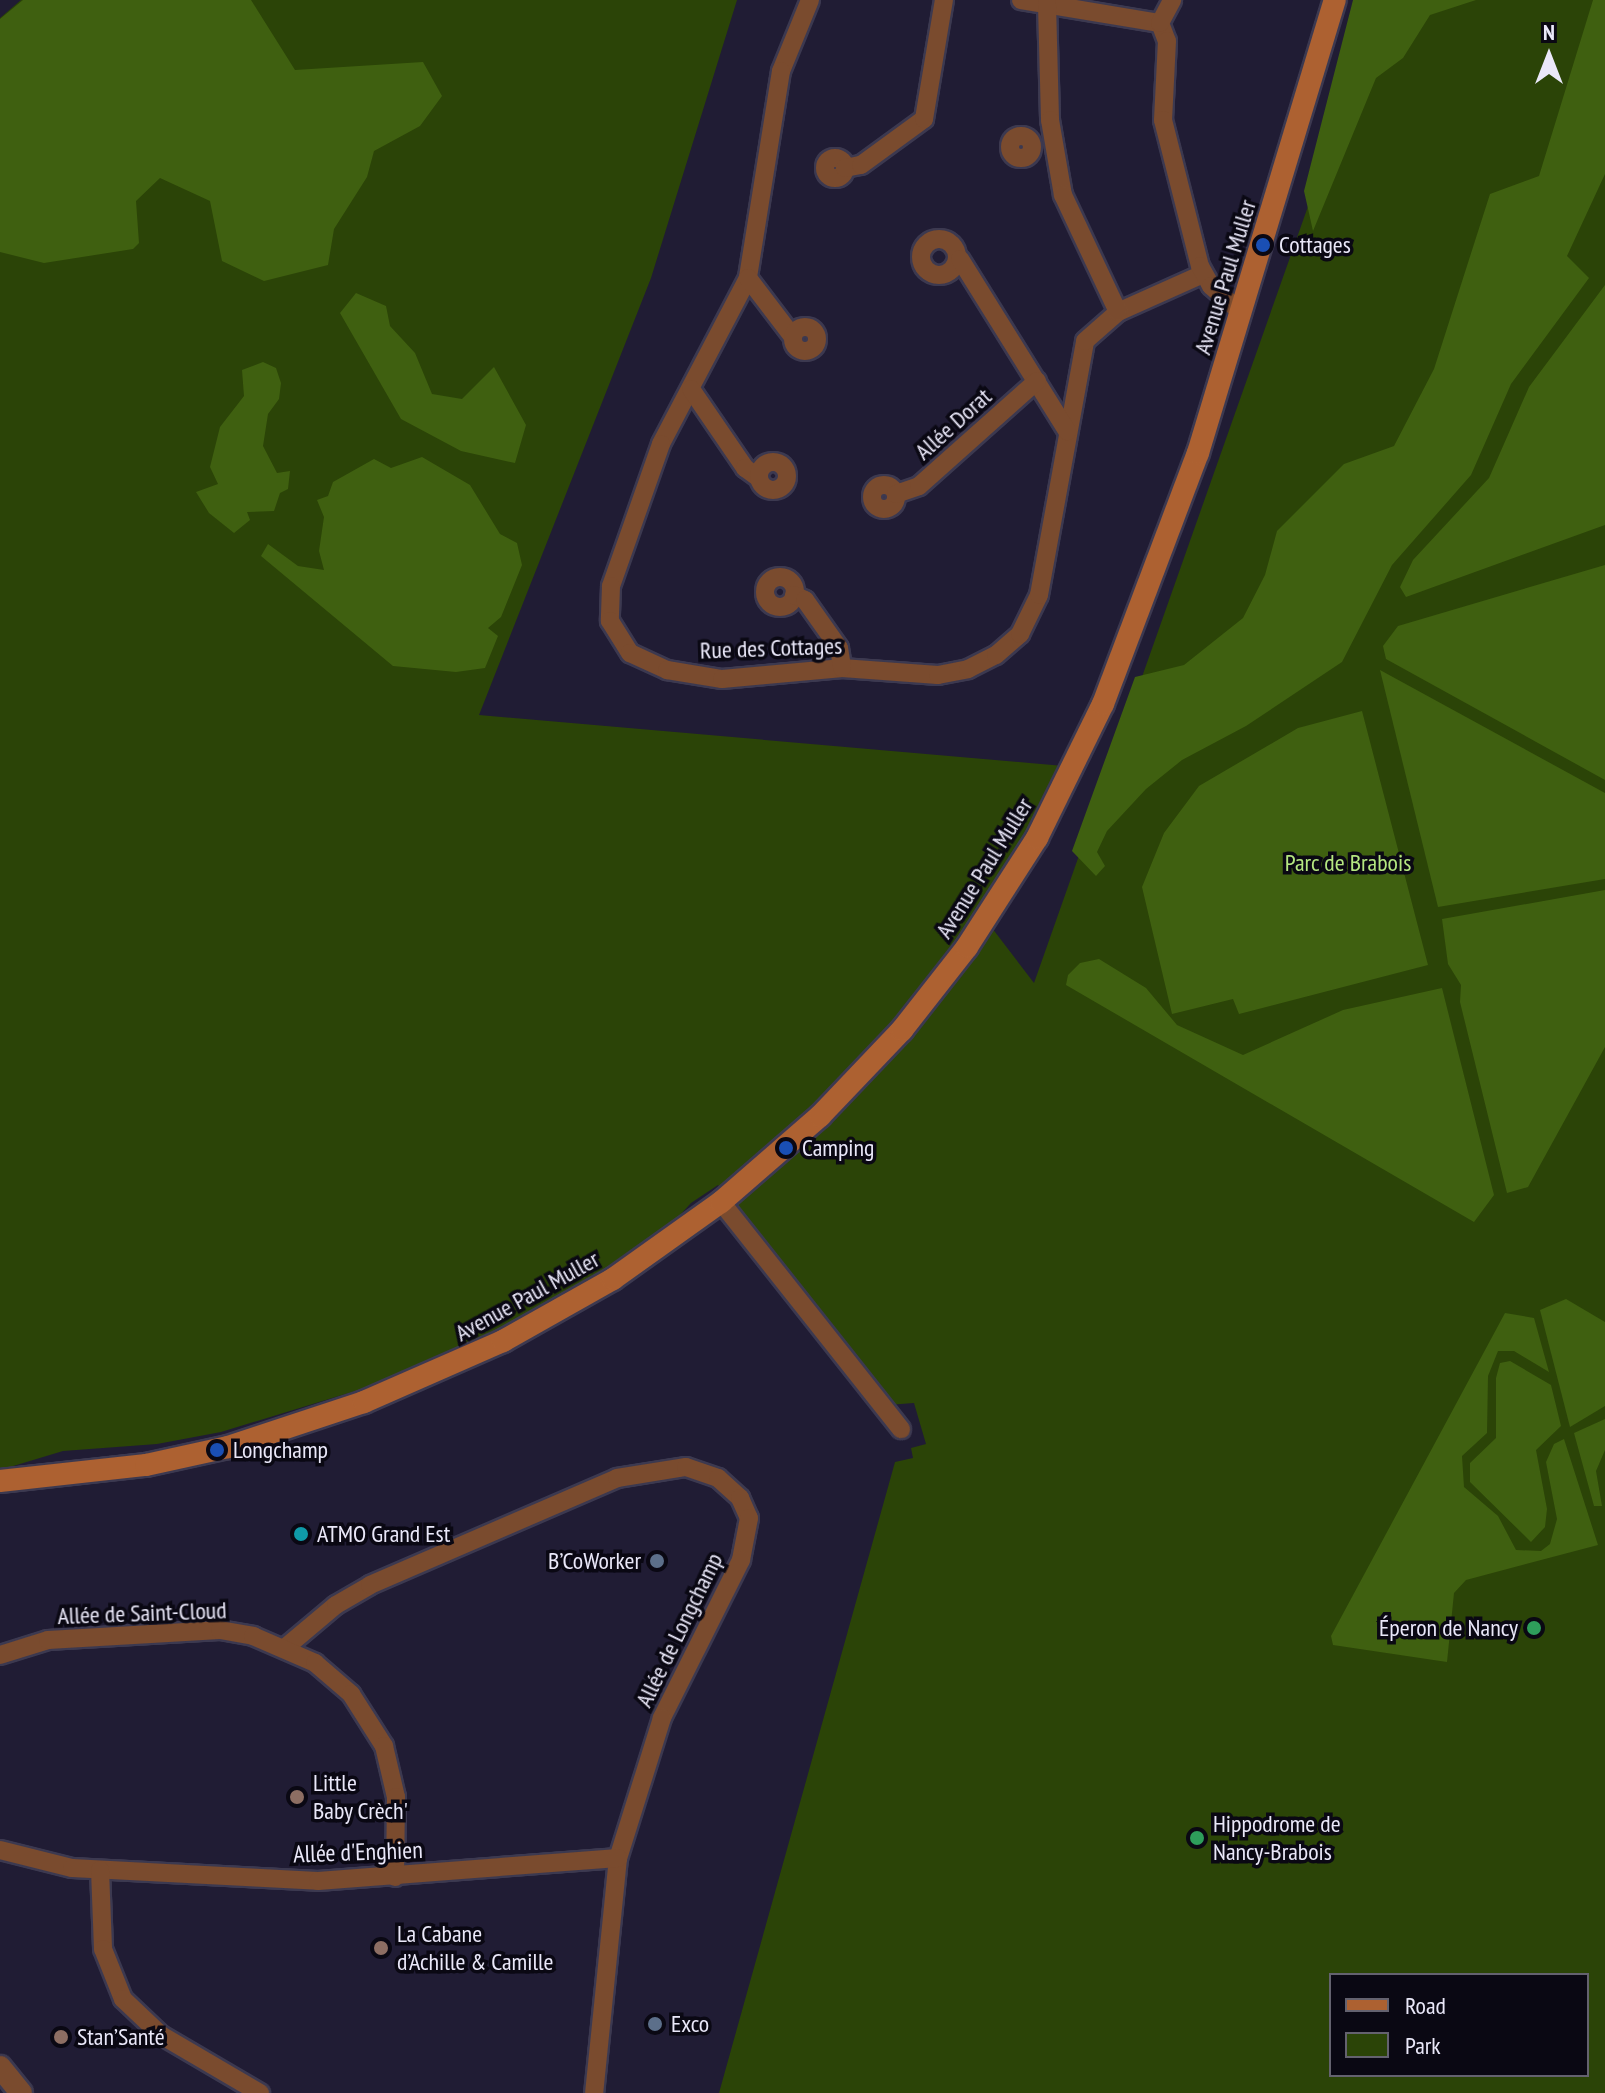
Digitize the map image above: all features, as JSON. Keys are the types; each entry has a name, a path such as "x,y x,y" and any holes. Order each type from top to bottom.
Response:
{"main road":[{"name":"Avenue Paul Muller","path":"3,1480 266,1433 364,1402 503,1341 613,1279 721,1202 820,1116 902,1030 967,947 1037,838 1103,704 1152,584 1242,313 1335,0"}],"street":[{"name":"Rue des Cottages","path":"810,0 781,71 748,278 655,460 611,586 608,610 617,638 645,661 687,675 722,679 842,668 953,673 981,664 1010,645 1039,595 1085,341 1118,312 1203,274"},
{"path":"845,168 861,165 924,119 944,0"},
{"path":"1021,0 1160,23"},
{"path":"1172,0 1160,23 1167,41 1163,120 1203,274 1242,313"},
{"path":"1047,4 1051,133 1068,208 1118,312"},
{"path":"1030,142 1051,133"},
{"path":"960,259 1067,431"},
{"path":"748,278 793,337"},
{"name":"Allée Dorat","path":"896,494 919,486 1032,374"},
{"path":"691,389 745,468 759,478"},
{"path":"794,595 805,600 839,648 842,668"},
{"path":"721,1202 901,1429"},
{"name":"Allée de Longchamp","path":"286,1647 336,1605 370,1585 590,1488 673,1467 718,1478 745,1507 745,1547 662,1718 618,1858 594,2093"},
{"name":"Allée de Saint-Cloud","path":"0,1655 48,1640 201,1631 237,1632 286,1647 339,1680 384,1746 396,1797 395,1877"},
{"path":"0,1850 47,1865 100,1870 103,1949 123,1999 161,2035 260,2093"},
{"name":"Allée d'Enghien","path":"100,1870 318,1881 618,1858"},
{"path":"0,2067 21,2093"}],"green space":[{"name":"Parc de Brabois","path":"21,0 737,0 651,278 479,715 1064,766 979,911 1034,983 1342,110 1386,0 1605,0 1605,2093 719,2093 895,1462 913,1458 911,1448 926,1444 914,1403 887,1405 718,1185 691,1203 660,1237 551,1303 391,1380 221,1432 157,1444 63,1451 0,1470 0,18"},
{"path":"23,0 251,0 295,70 423,62 442,96 420,126 374,151 367,177 334,229 328,265 264,281 222,261 210,201 160,178 136,201 139,243 133,249 44,263 0,252 0,19"},
{"path":"1353,0 1476,0 1430,15 1403,58 1376,78 1313,231 1304,191"},
{"path":"1593,0 1605,0 1605,174 1567,256 1589,278 1511,384 1471,475 1392,565 1342,662 1246,726 1182,760 1146,789 1107,831 1097,852 1105,866 1096,876 1072,851 1135,677 1184,665 1243,618 1265,575 1277,531 1344,464 1394,446 1434,369 1490,194 1539,176"},
{"path":"1605,285 1605,525 1406,597 1400,587 1413,560 1489,478 1529,387"},
{"path":"356,293 386,306 390,326 415,353 432,394 462,399 494,367 526,425 515,463 461,451 401,419 340,313"},
{"path":"263,362 276,368 281,383 279,399 268,414 263,446 277,473 290,471 288,489 280,493 274,511 247,512 250,520 234,533 209,513 196,492 218,484 210,467 220,427 244,396 242,370"},
{"path":"422,457 470,485 500,534 517,543 522,565 501,617 488,628 498,636 485,668 456,672 393,666 261,556 268,544 298,566 324,570 319,551 324,517 317,500 328,496 333,482 374,459 391,468"},
{"path":"1605,565 1605,780 1386,659 1383,646 1398,626"},
{"path":"1380,670 1605,793 1605,879 1438,907"},
{"name":"Parc de Brabois","path":"1362,711 1428,965 1239,1014 1233,999 1172,1014 1142,887 1164,833 1199,786 1298,728"},
{"path":"1605,890 1605,1047 1528,1187 1507,1193 1460,1002 1461,985 1448,964 1442,919"},
{"path":"1099,959 1146,988 1177,1025 1243,1055 1343,1010 1442,988 1494,1195 1474,1222 1066,985 1068,975 1080,963"},
{"path":"1566,1299 1605,1322 1605,1406 1570,1427 1540,1310"},
{"path":"1505,1313 1534,1318 1549,1372 1514,1351 1498,1351 1488,1376 1487,1433 1462,1456 1464,1487 1498,1516 1516,1550 1541,1551 1550,1544 1557,1519 1546,1462 1554,1444 1564,1439 1598,1545 1466,1580 1454,1593 1447,1662 1333,1645 1331,1636"},
{"path":"1510,1361 1551,1385 1561,1426 1536,1450 1547,1509 1545,1527 1531,1542 1470,1482 1470,1463 1496,1438 1496,1378 1500,1363"},
{"path":"1605,1419 1605,1450 1596,1471 1602,1506 1594,1506 1574,1433"}],"place":[{"name":"Cottages","path":"1263,245"},
{"name":"Camping","path":"786,1148"},
{"name":"Longchamp","path":"217,1450"},
{"name":"ATMO Grand Est","path":"301,1534"},
{"name":"B’CoWorker","path":"657,1561"},
{"name":"Éperon de Nancy","path":"1534,1628"},
{"name":"Little Baby Crèch'","path":"297,1797"},
{"name":"Hippodrome de Nancy-Brabois","path":"1197,1838"},
{"name":"La Cabane d’Achille & Camille","path":"381,1948"},
{"name":"Exco","path":"655,2024"},
{"name":"Stan’Santé","path":"61,2037"}]}
